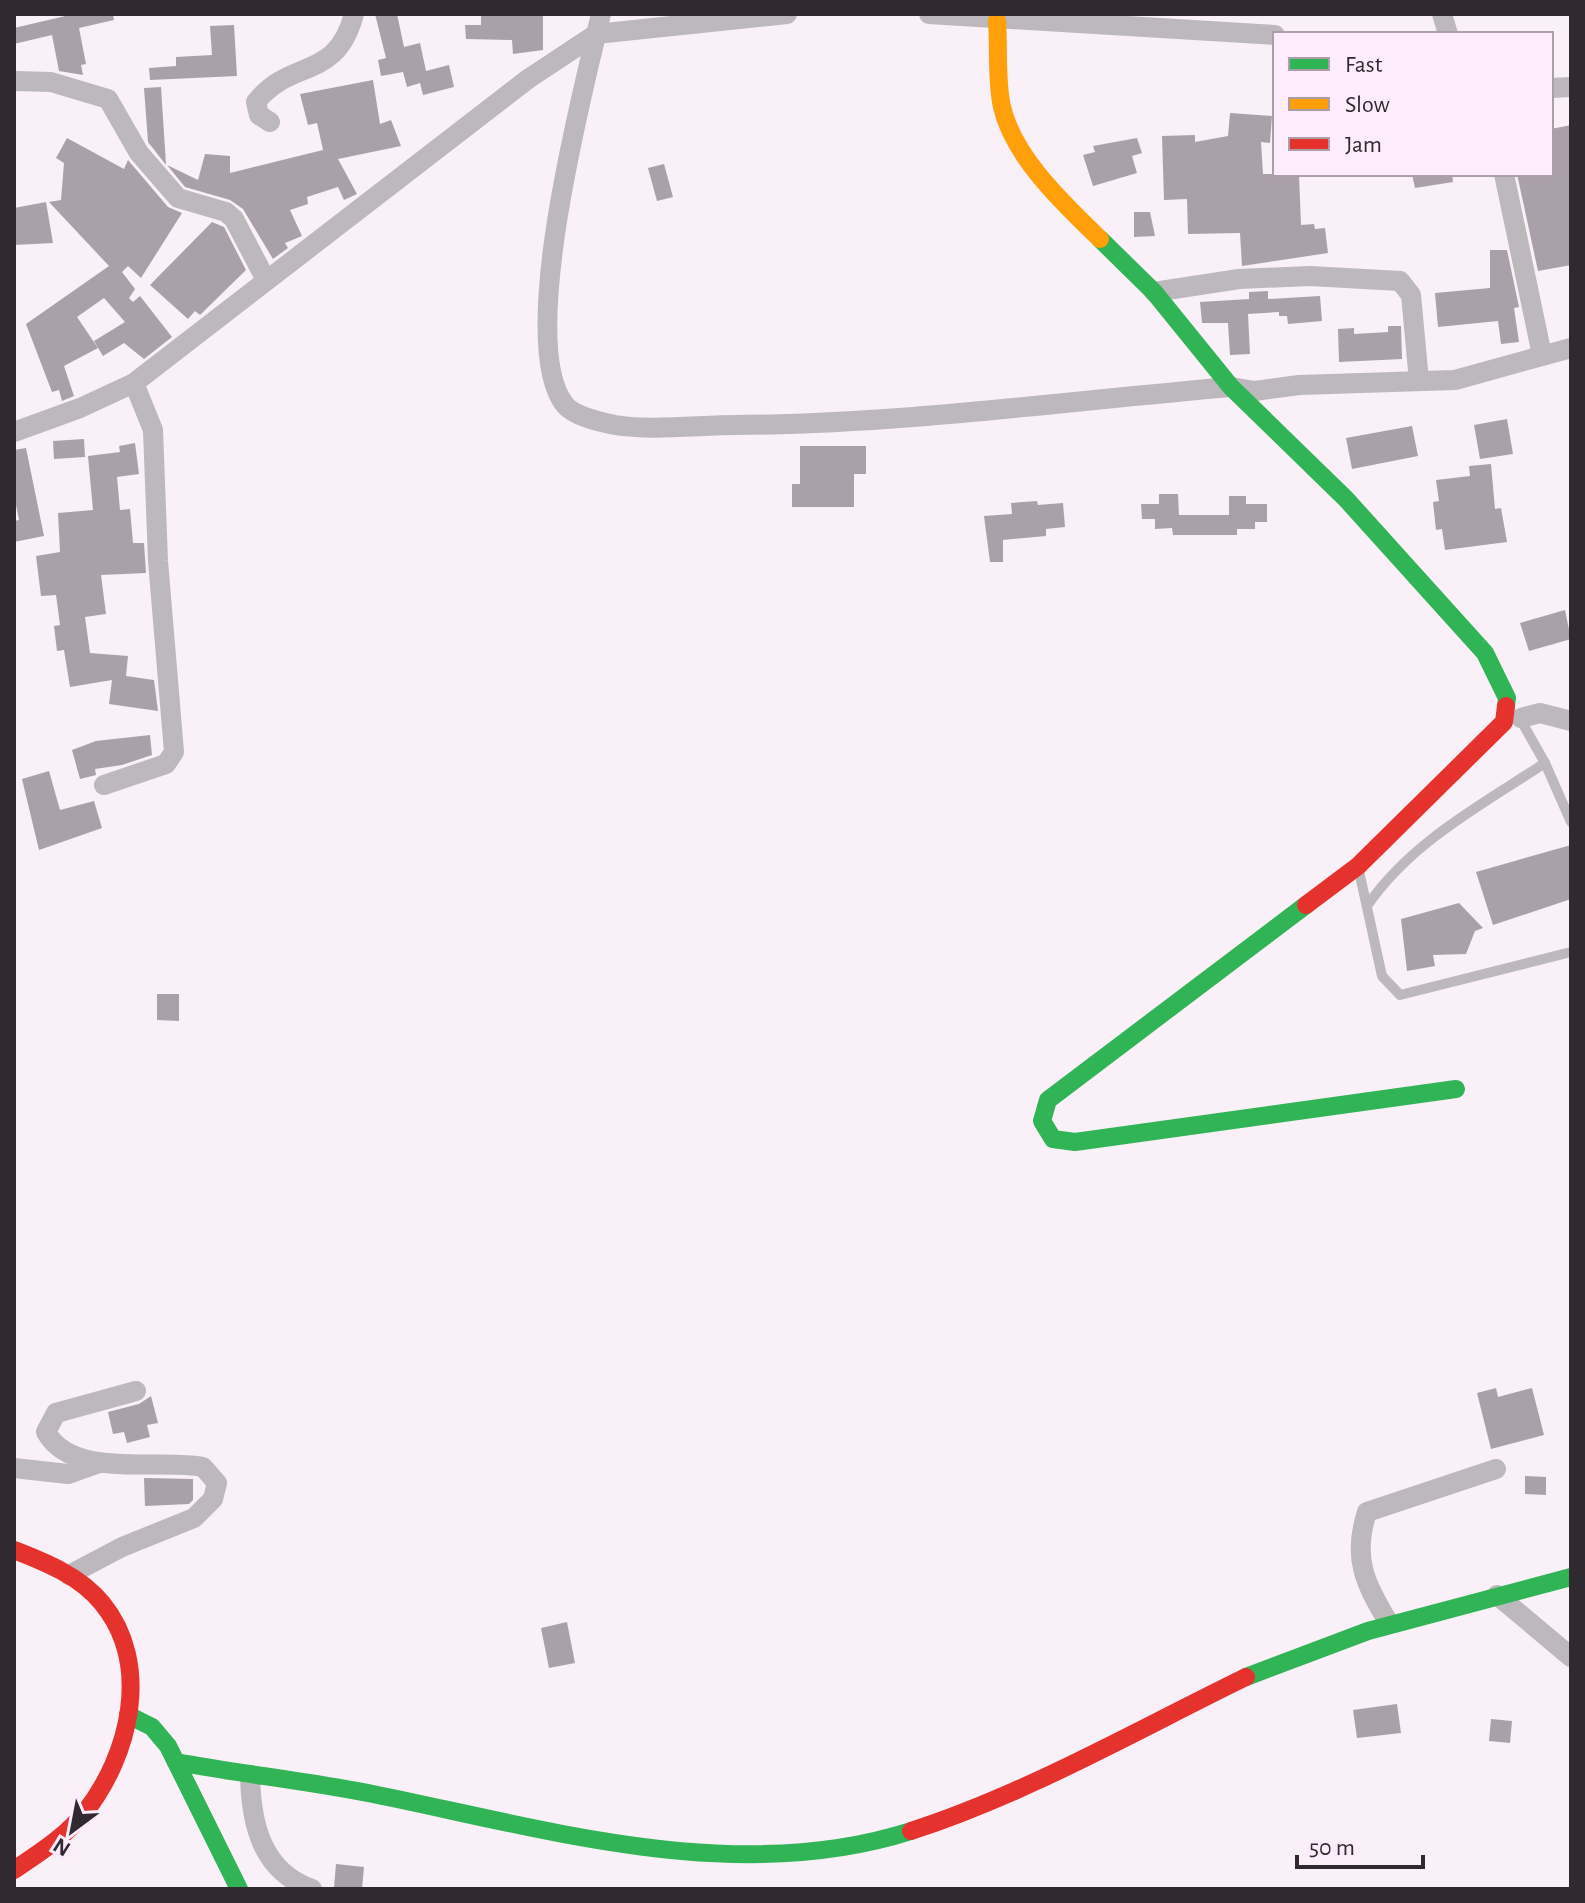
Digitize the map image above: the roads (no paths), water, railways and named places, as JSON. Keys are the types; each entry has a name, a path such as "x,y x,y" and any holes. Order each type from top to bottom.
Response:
{"street":[{"path":"270,122 259,115 256,102 277,80 328,59 340,48 354,14"},
{"path":"14,432 80,408 134,383 599,24 787,14"},
{"path":"929,14 997,21 1213,23 1273,35"},
{"path":"997,21 1002,107 1019,146 1072,211 1154,292 1231,387 1346,499 1485,653 1513,714"},
{"path":"599,24 548,278 548,326 556,387 567,408 577,414 617,425 805,425 1231,387 1255,391 1299,385 1468,378 1571,348"},
{"path":"14,81 70,86 108,99 139,153 178,198 226,212 234,219 266,280"},
{"path":"1504,176 1542,355"},
{"path":"1154,292 1239,279 1310,276 1400,281 1411,295 1419,381"},
{"path":"104,785 166,764 174,752 158,561 153,430 134,383"},
{"path":"1456,1089 1075,1142 1053,1139 1042,1121 1048,1100 1358,866 1513,714 1540,713 1571,721"},
{"path":"99,1463 54,1443 46,1432 50,1420 78,1404 136,1391"},
{"path":"14,1468 68,1474 99,1463 203,1467 211,1472 217,1491 206,1509 194,1518 122,1547 69,1575"},
{"path":"1389,1623 1364,1583 1359,1536 1367,1512 1496,1469"},
{"path":"14,1870 61,1836 84,1813 115,1761 128,1715 131,1684 123,1637 103,1604 69,1575 22,1553"},
{"path":"176,1762 366,1793 582,1835 681,1849 762,1852 833,1849 877,1841 973,1808 1158,1723 1249,1675 1389,1623 1571,1577"},
{"path":"1497,1595 1571,1657"},
{"path":"128,1715 162,1736 239,1889"},
{"path":"250,1775 254,1828 280,1870 312,1889"}],"lane":[{"path":"1513,714 1545,763 1571,822"},
{"path":"1367,906 1389,873 1427,841 1545,763"},
{"path":"1358,866 1382,976 1400,995 1571,952"}]}
